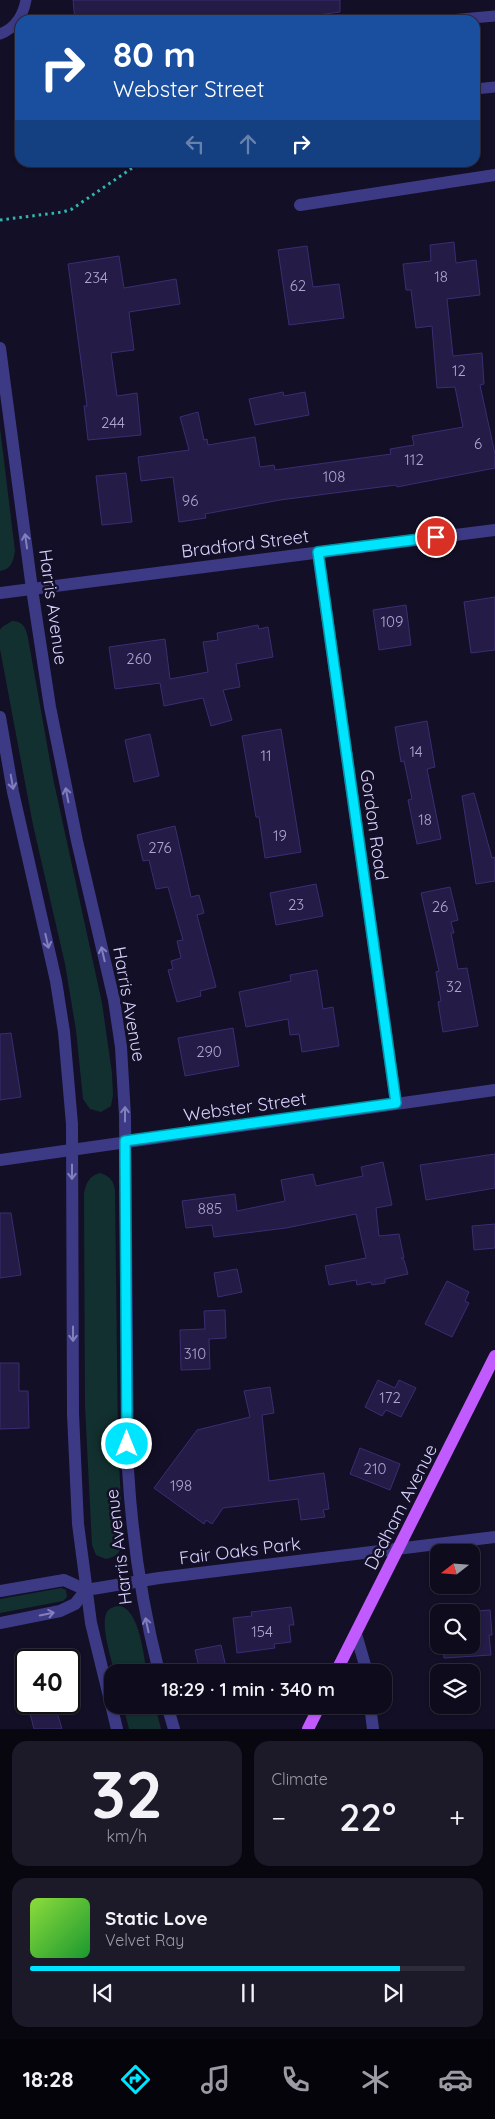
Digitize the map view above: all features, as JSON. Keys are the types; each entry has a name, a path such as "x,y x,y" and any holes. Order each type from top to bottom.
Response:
{"main road":[{"name":"Dedham Avenue","path":"340,1664 400,1549 495,1356"},
{"path":"308,1729 316,1714"}],"street":[{"path":"300,205 495,175"},
{"name":"Harris Avenue","path":"0,348 32,589 59,755 118,1024 124,1078 128,1469 132,1526 139,1581 157,1664"},
{"name":"Bradford Street","path":"0,593 495,530"},
{"name":"Gordon Road","path":"318,552 396,1103"},
{"name":"Harris Avenue","path":"0,717 15,801 60,1005 69,1086 72,1149 74,1473 79,1539 93,1631 117,1729"},
{"name":"Webster Street","path":"0,1160 495,1090"},
{"name":"Fair Oaks Park","path":"86,1590 139,1581 495,1537"},
{"path":"0,1591 64,1580 86,1590 75,1604 68,1608 0,1623"},
{"path":"356,1634 364,1664"},
{"path":"170,1714 174,1729"},
{"path":"371,1714 373,1729"}],"lane":[{"path":"20,15 26,0"},
{"path":"480,17 495,16"},
{"path":"0,34 15,26"},
{"path":"480,88 495,87"}],"path":[{"path":"0,220 64,212 72,209 134,167"}],"green space":[{"path":"0,428 15,551 13,561 7,568 0,571"},
{"path":"12,621 21,624 27,634 53,778 102,1003 112,1073 113,1095 111,1106 101,1112 90,1109 83,1099 76,1030 65,964 33,825 0,649 0,630"},
{"path":"100,1173 111,1179 115,1191 118,1443 123,1540 118,1553 106,1559 96,1555 92,1545 85,1407 84,1194 89,1180"},
{"path":"61,1588 66,1590 67,1597 63,1601 0,1613 0,1599"},
{"path":"121,1606 133,1617 140,1635 146,1664 113,1664 107,1642 105,1617 110,1609"},
{"path":"125,1714 157,1714 161,1729 129,1729"}],"building":[{"path":"73,0 340,0 340,12 318,15 74,15"},
{"path":"454,242 456,263 476,260 480,295 447,299 453,356 482,353 484,384 480,385 495,454 495,468 397,487 396,485 280,500 205,514 206,518 179,522 173,477 141,481 138,457 189,450 180,417 198,412 204,440 207,439 208,445 255,437 260,467 274,465 275,470 391,454 390,449 414,445 412,436 463,427 455,387 437,388 432,326 416,328 411,290 406,290 403,264 431,261 430,245"},
{"path":"307,246 313,287 339,284 344,318 289,325 278,250"},
{"path":"119,256 124,288 176,279 180,304 129,312 134,350 111,353 117,396 137,393 141,435 88,440 84,406 87,406 68,264"},
{"path":"283,392 284,396 305,392 309,415 255,425 249,399"},
{"path":"126,473 132,522 102,525 96,476"},
{"path":"495,597 495,650 471,653 464,602"},
{"path":"406,605 411,645 379,650 373,610"},
{"path":"258,625 259,629 268,627 273,657 236,664 240,687 223,690 232,720 211,726 203,698 164,706 160,683 115,689 109,647 165,639 170,679 208,672 203,642 218,640 217,633"},
{"path":"427,721 435,767 427,769 441,839 417,844 408,800 412,799 404,761 401,762 395,727"},
{"path":"281,729 301,852 265,858 259,817 256,817 242,736"},
{"path":"150,734 159,776 134,782 125,740"},
{"path":"474,793 492,858 495,857 495,881 476,884 462,796"},
{"path":"175,826 191,897 199,895 204,913 197,915 216,987 200,991 201,996 177,1002 168,970 173,969 171,961 181,958 177,941 183,940 168,887 156,889 149,860 143,861 137,835"},
{"path":"316,884 323,916 276,925 270,893"},
{"path":"450,887 458,920 451,922 454,933 451,933 458,969 467,968 478,1026 443,1032 438,1002 441,1001 436,972 439,971 421,893"},
{"path":"317,970 323,1009 333,1007 339,1046 302,1052 299,1034 290,1035 288,1019 246,1027 239,992 291,981 290,975"},
{"path":"233,1028 239,1066 185,1076 178,1038"},
{"path":"11,1033 21,1097 0,1100 0,1034"},
{"path":"495,1154 495,1188 426,1200 420,1165"},
{"path":"383,1162 392,1205 376,1208 379,1236 399,1234 404,1258 401,1258 404,1260 408,1274 385,1279 385,1283 372,1285 371,1282 357,1285 356,1280 329,1285 325,1266 366,1258 356,1214 286,1228 214,1237 212,1225 186,1228 182,1201 235,1194 237,1211 285,1201 281,1180 313,1174 316,1186 363,1176 361,1167"},
{"path":"0,1213 11,1213 21,1275 0,1278"},
{"path":"495,1224 495,1248 474,1250 472,1226"},
{"path":"237,1269 242,1292 218,1297 214,1273"},
{"path":"447,1281 469,1292 465,1301 469,1303 452,1337 425,1324"},
{"path":"225,1310 226,1338 209,1339 210,1369 181,1370 180,1330 205,1329 204,1311"},
{"path":"0,1363 19,1363 19,1391 28,1391 29,1428 0,1429"},
{"path":"378,1380 395,1388 399,1380 416,1388 401,1417 386,1410 382,1416 365,1407"},
{"path":"270,1387 274,1413 262,1415 269,1481 324,1473 329,1509 323,1510 325,1517 301,1520 298,1499 223,1508 212,1524 206,1520 204,1524 154,1488 197,1430 250,1417 244,1391"},
{"path":"360,1448 400,1464 390,1490 350,1474"},
{"path":"291,1607 294,1625 289,1625 291,1642 274,1644 275,1648 237,1653 233,1618 252,1616 251,1612"},
{"path":"490,1610 492,1635 489,1635 491,1655 444,1658 444,1654 480,1654 480,1611"},
{"path":"221,1645 225,1664 198,1664 195,1650"},
{"path":"30,1714 58,1714 62,1729 34,1729"}],"route":[{"path":"127,1444 125,1141 396,1103 318,552 436,537"}]}
